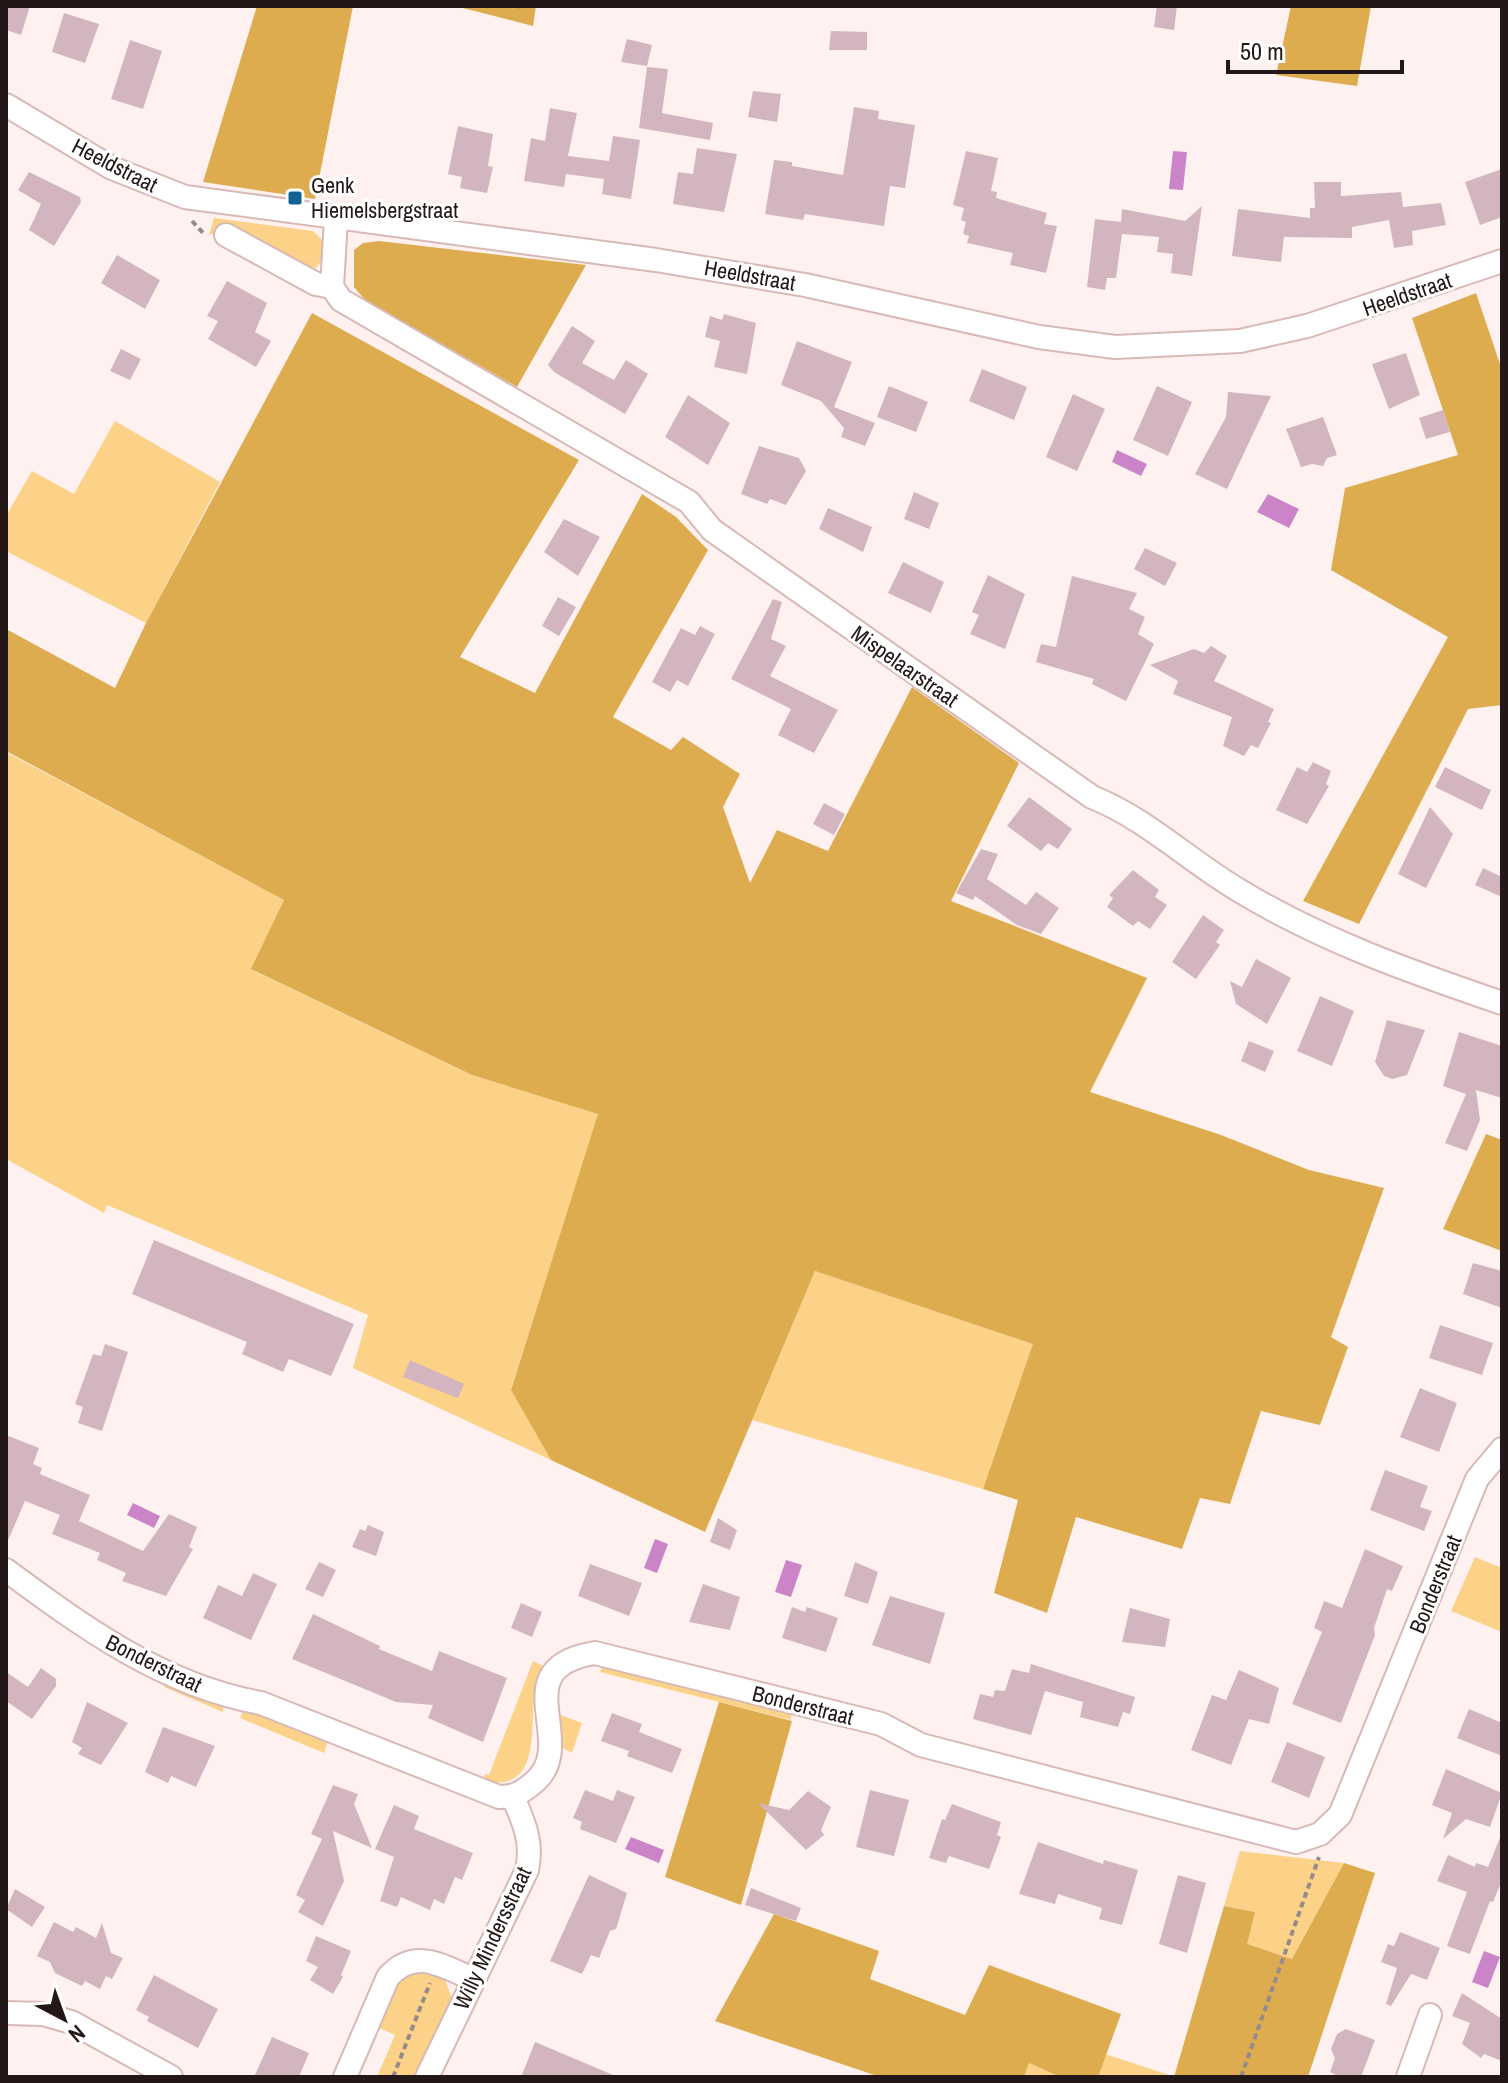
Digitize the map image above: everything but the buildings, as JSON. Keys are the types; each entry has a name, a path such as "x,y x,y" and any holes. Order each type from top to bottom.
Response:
{"street":[{"name":"Heeldstraat","path":"6,105 112,168 149,185 219,204 671,262 805,285 1039,337 1115,347 1240,341 1307,326 1502,261"},
{"path":"332,287 336,219"},
{"name":"Mispelaarstraat","path":"220,236 316,284 332,287 341,300 689,502 712,530 1092,797 1126,810 1238,890 1315,932 1380,962 1502,1003"},
{"name":"Bonderstraat","path":"6,1570 97,1635 152,1666 224,1696 261,1703 499,1797 513,1797 536,1781 547,1766 551,1747 545,1689 553,1673 568,1657 595,1653 881,1724 921,1745 1296,1842 1308,1840 1331,1827 1340,1815 1477,1479 1502,1449"},
{"name":"Willy Mindersstraat","path":"427,2077 527,1870 531,1850 529,1832 513,1797"},
{"path":"345,2077 388,1977 396,1968 415,1958 426,1959 473,1979"},
{"path":"6,2013 43,2014 71,2022 171,2077"},
{"path":"1409,2076 1430,2015"}],"path":[{"path":"185,213 208,238 220,236"},
{"path":"1241,2077 1317,1870 1322,1843"},
{"path":"393,2077 431,1981"}],"shaded area":[{"path":"257,6 353,6 315,199 203,182"},
{"path":"455,6 536,6 533,26"},
{"path":"1291,6 1371,6 1357,86 1276,75"},
{"path":"1173,151 1187,152 1183,190 1169,189"},
{"path":"214,218 313,231 323,241 321,262 316,268 306,266 234,226 209,235"},
{"path":"379,241 586,265 517,387 365,300 354,287 354,250 363,243"},
{"path":"1476,293 1502,370 1502,705 1468,709 1359,924 1303,901 1448,637 1331,570 1345,488 1458,455 1412,318"},
{"path":"312,313 579,460 460,657 535,693 642,494 676,517 708,550 613,717 671,750 683,737 740,774 723,807 750,883 777,830 828,851 912,687 1019,763 951,901 1147,978 1090,1092 1221,1135 1309,1170 1384,1188 1331,1337 1348,1347 1320,1425 1261,1411 1230,1504 1200,1498 1182,1549 1076,1517 1047,1613 994,1593 1018,1500 983,1489 1033,1344 815,1271 705,1532 551,1460 511,1390 598,1114 472,1075 251,969 284,900 6,751 6,629 115,688 146,623"},
{"path":"115,421 220,482 146,623 6,551 6,516 32,471 74,494"},
{"path":"1117,450 1147,464 1141,476 1112,462"},
{"path":"1268,494 1299,509 1289,528 1257,512"},
{"path":"6,752 284,900 252,970 472,1075 599,1114 511,1389 551,1460 353,1368 368,1315 107,1205 104,1213 6,1159"},
{"path":"1486,1134 1502,1140 1502,1251 1443,1229"},
{"path":"815,1271 1034,1344 983,1489 752,1420"},
{"path":"133,1503 160,1516 154,1528 127,1515"},
{"path":"655,1539 668,1544 657,1573 644,1568"},
{"path":"1475,1557 1502,1568 1502,1632 1451,1611"},
{"path":"786,1560 802,1565 791,1597 775,1592"},
{"path":"533,1661 547,1668 537,1685 526,1765 517,1776 504,1782 483,1781 485,1774 489,1775"},
{"path":"605,1662 792,1710 791,1720 600,1672"},
{"path":"170,1682 223,1704 223,1712 164,1687"},
{"path":"719,1702 792,1721 741,1905 665,1877"},
{"path":"244,1709 270,1715 329,1738 324,1753 240,1718"},
{"path":"555,1713 582,1723 572,1753 561,1747"},
{"path":"631,1837 664,1850 659,1863 625,1849"},
{"path":"1240,1851 1344,1863 1292,1959 1246,1944 1255,1912 1224,1906"},
{"path":"1344,1863 1375,1873 1308,2077 1174,2077 1224,1906 1255,1912 1247,1944 1292,1959"},
{"path":"774,1914 879,1951 870,1979 965,2015 989,1965 1121,2014 1098,2077 1060,2077 1029,2063 1024,2077 880,2077 715,2021"},
{"path":"1484,1951 1500,1957 1488,1988 1472,1982"},
{"path":"410,1968 430,1969 445,1979 452,1999 418,2077 377,2077 395,2035 375,2026 397,1978"},
{"path":"1105,2054 1175,2077 1098,2077"},
{"path":"1029,2063 1060,2077 1024,2077"}],"place":[{"name":"Genk Hiemelsbergstraat","path":"295,198"}]}
